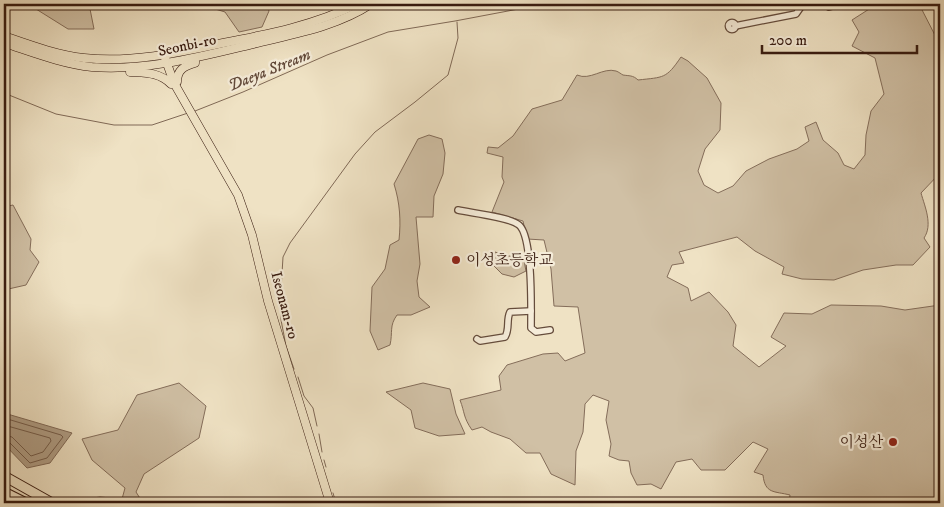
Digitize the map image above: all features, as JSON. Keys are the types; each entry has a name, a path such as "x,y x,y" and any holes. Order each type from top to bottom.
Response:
{"highway":[{"path":"4,476 52,503"},
{"path":"4,492 26,503"}],"main road":[{"name":"Seonbi-ro","path":"4,36 40,48 81,58 124,59 164,55 311,23 357,4"},
{"name":"Seonbi-ro","path":"4,43 72,64 93,67 129,68 166,64 195,58 312,30 341,19 371,4"},
{"path":"164,55 174,83"},
{"path":"174,83 177,82 180,70 195,63 195,58"},
{"path":"129,68 130,72 152,73 165,78 171,84 174,83"},
{"name":"Iseonam-ro","path":"174,83 238,194 252,235 268,301 330,503"}],"street":[{"path":"735,26 796,14 803,4"},
{"path":"824,4 829,7 840,4"},
{"path":"458,210 503,218 518,224 523,232 531,270 531,328 536,332 550,330"},
{"path":"477,339 480,341 505,337 510,312 531,311"}],"shaded area":[{"path":"28,4 89,4 94,29 68,29"},
{"path":"199,4 267,4 269,11 262,27 239,32 225,12"},
{"path":"877,4 919,4 940,45 940,173 921,193 928,222 927,233 924,238 930,247 913,265 896,265 863,270 834,280 802,279 782,274 784,267 755,251 737,237 679,252 684,263 672,265 667,277 688,288 691,301 709,292 728,312 736,325 733,346 759,367 786,346 771,337 784,313 812,314 831,305 881,306 905,310 940,305 940,503 789,503 790,495 771,491 766,486 763,475 754,472 768,449 753,442 725,470 701,470 692,459 676,462 661,489 651,484 637,485 631,473 629,461 609,456 611,444 606,420 609,401 593,395 585,404 583,432 576,451 575,485 551,474 540,453 526,453 510,439 482,427 472,430 460,400 501,390 499,376 507,365 543,354 558,353 565,361 585,353 578,307 554,306 551,269 544,240 527,239 523,221 492,212 504,182 502,177 503,157 487,153 488,147 498,148 513,136 532,109 562,100 577,75 587,76 611,70 623,75 633,76 638,80 654,78 668,73 681,57 707,78 721,103 720,130 705,149 698,171 704,185 718,193 733,186 746,171 769,159 797,149 809,141 805,127 816,122 823,140 838,153 844,165 854,169 865,155 866,135 871,111 884,94 875,58 852,46 859,32 852,20"},
{"path":"429,135 442,139 445,153 443,174 434,196 433,217 416,217 420,264 417,281 419,297 430,307 411,315 397,315 392,326 390,345 378,350 370,331 372,287 385,269 390,245 399,240 400,212 394,184 418,139"},
{"path":"13,205 31,239 30,250 39,262 26,285 4,290 4,207"},
{"path":"495,252 508,256 523,256 526,271 514,277 502,274 491,263"},
{"path":"179,383 206,406 199,438 144,474 136,492 143,503 59,503 100,497 122,499 125,488 92,460 82,439 118,430 137,395"},
{"path":"423,383 450,389 456,414 465,434 439,436 415,428 411,410 386,392"}],"water":[{"path":"4,413 72,433 50,463 27,468 4,444"}],"waterway":[{"name":"Daeya Stream","path":"195,111 327,55 388,32 545,4"},
{"path":"294,369 286,346 281,320 283,257 290,243 355,154 375,132 448,75 458,38 457,22"},
{"name":"Daeya Stream","path":"4,93 56,114 114,125 152,125 188,113"},
{"path":"298,377 304,396 313,408 317,426"},
{"path":"319,434 322,452"},
{"path":"324,460 326,467"},
{"path":"333,493 336,503"}],"place":[{"name":"이성초등학교","path":"456,260"},
{"name":"이성산","path":"893,442"}]}
